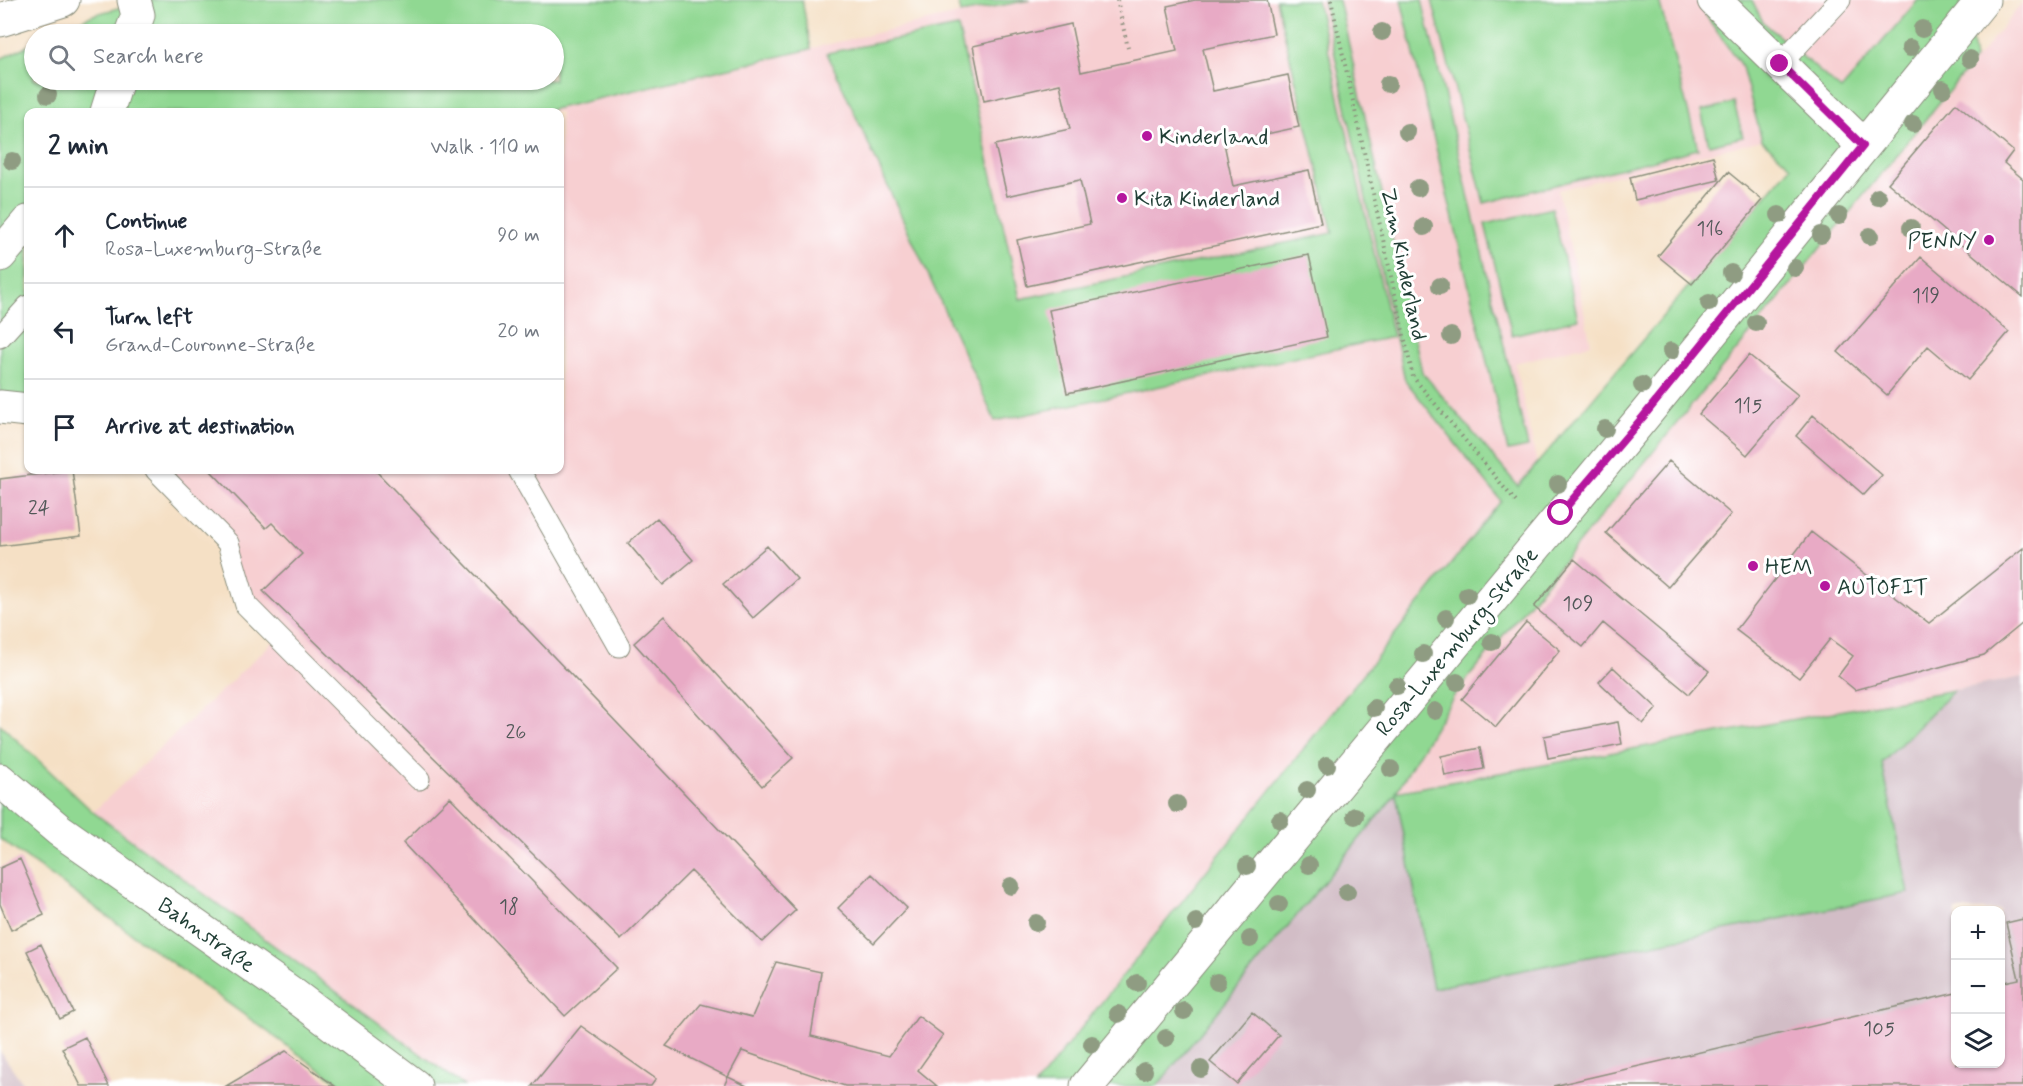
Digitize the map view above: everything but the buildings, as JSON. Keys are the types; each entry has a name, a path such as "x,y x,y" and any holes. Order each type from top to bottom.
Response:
{"main road":[{"path":"0,20 63,0"},
{"path":"134,0 138,15 135,24"},
{"path":"1714,0 1863,146"},
{"name":"Rosa-Luxemburg-Straße","path":"1087,1086 1643,417 1983,0"},
{"path":"108,108 114,90"},
{"path":"0,255 24,227"},
{"path":"0,407 24,410"},
{"name":"Bahnstraße","path":"0,780 59,830 291,993 415,1086"}],"lane":[{"path":"1780,64 1840,0"},
{"path":"1,334 24,310"},
{"path":"160,474 228,543 246,605 419,779"},
{"path":"521,474 619,645"}],"path":[{"path":"1117,0 1128,48"},
{"name":"Zum Kinderland","path":"1331,0 1413,378 1516,502"}],"shaded area":[{"path":"1030,0 1323,0 1405,380 1501,501 1035,1086 464,1086 93,812 278,637 246,605 228,543 160,474 564,474 564,108 558,108 961,13"},
{"path":"1339,0 1700,0 1704,13 1742,67 1762,140 1558,190 1591,344 1515,363 1537,464 1518,486 1422,372"},
{"path":"1752,0 1918,0 1841,90 1763,22"},
{"path":"2023,2 2023,677 1396,793 1455,694"},
{"path":"2023,677 2023,1086 1157,1086 1396,793 1434,988 1908,893 1882,763 1954,690"},
{"path":"0,1051 25,1086 0,1086"}],"green space":[{"path":"147,0 802,0 811,49 558,108 24,108 24,410 0,407 0,59 24,48 24,90 564,90 564,24 74,24 93,15"},
{"path":"958,0 1030,0 961,13"},
{"path":"1276,0 1317,0 1393,337 995,421 827,53 958,27 1020,299 1333,233"},
{"path":"1323,0 1339,0 1422,372 1518,486 1791,166 1762,140 1742,67 1704,13 1700,0 1752,0 1763,22 1841,90 1918,0 1965,0 1975,59 1455,694 1396,792 1954,690 1882,763 1908,893 1433,988 1396,794 1157,1086 1035,1086 1501,501 1405,380"},
{"path":"1401,0 1422,0 1528,447 1508,451"},
{"path":"1432,0 1659,0 1698,149 1484,203"},
{"path":"1734,103 1743,137 1709,145 1701,111"},
{"path":"1552,208 1578,319 1512,335 1485,224"},
{"path":"0,724 93,812 464,1086 343,1086 0,839"}],"place":[{"name":"Kinderland","path":"1147,136"},
{"name":"Kita Kinderland","path":"1122,198"},
{"name":"PENNY","path":"1989,240"},
{"name":"HEM","path":"1753,566"},
{"name":"AUTOFIT","path":"1825,586"}],"route":[{"path":"1561,513 1643,417 1863,146 1780,64"}]}
